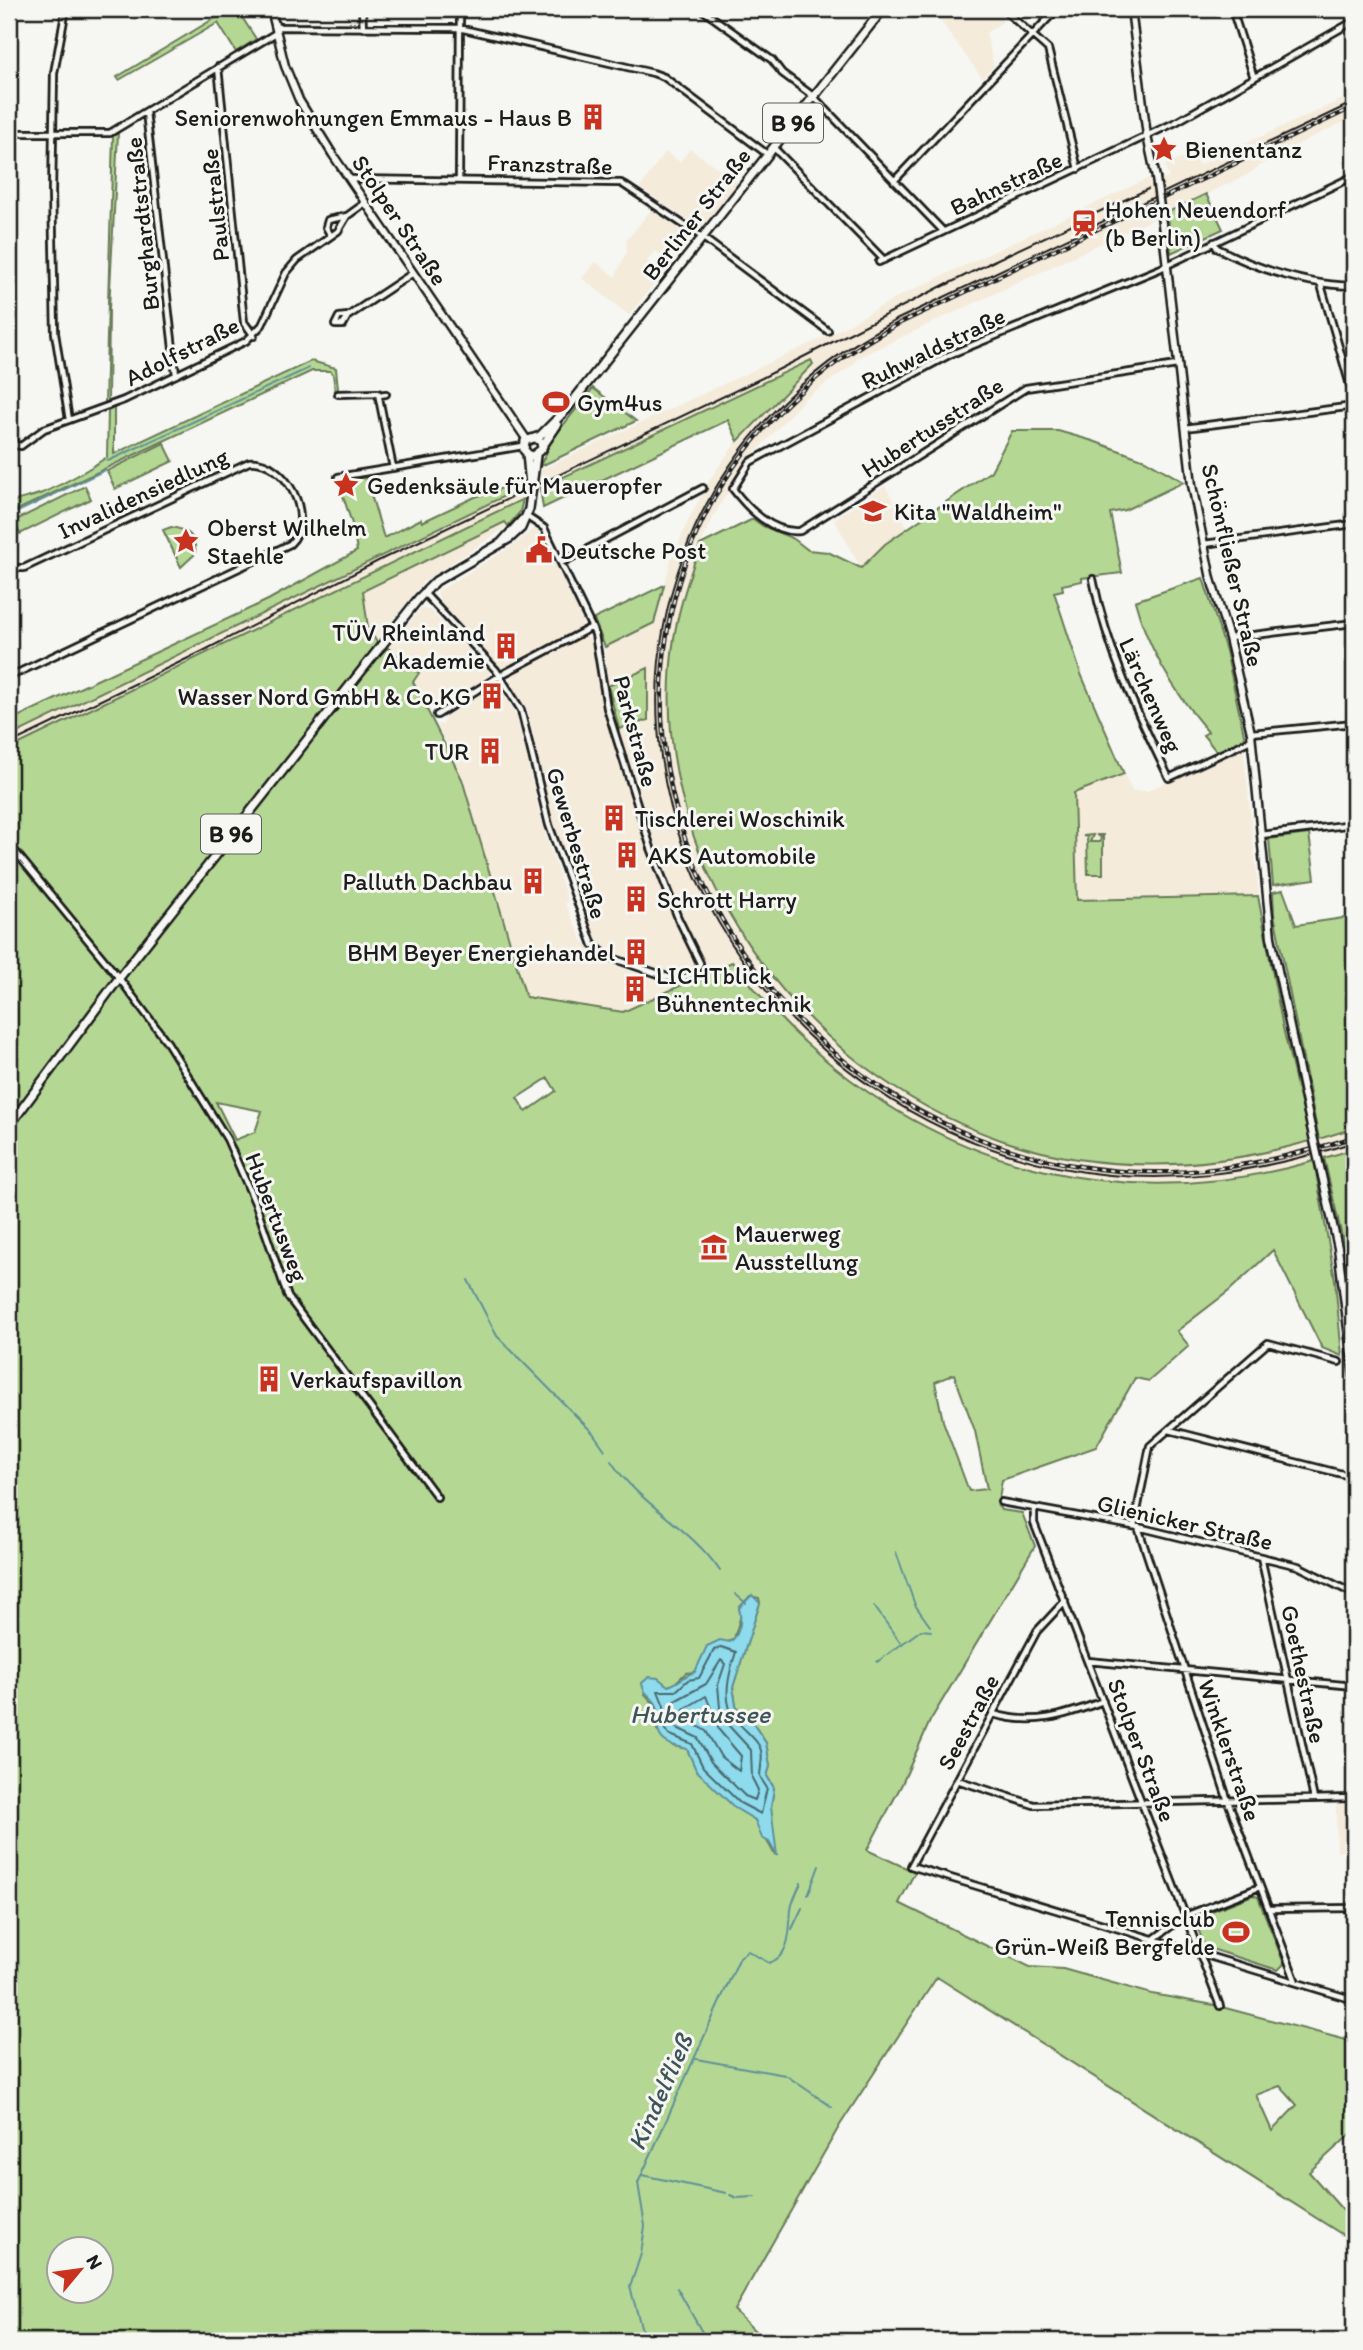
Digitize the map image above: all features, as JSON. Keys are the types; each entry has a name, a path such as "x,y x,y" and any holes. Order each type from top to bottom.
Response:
{"main road":[{"name":"Stolper Straße","path":"271,9 299,100 349,180 529,441"},
{"name":"Berliner Straße","path":"542,447 566,410 883,9"},
{"name":"Schönfließer Straße","path":"1131,9 1147,136 1161,215 1184,428 1204,544 1251,737 1271,937 1339,1257 1354,1378"},
{"name":"Berliner Straße","path":"529,441 566,410"},
{"path":"529,441 542,447"},
{"name":"B 96","path":"529,441 527,454 532,496"},
{"name":"B 96","path":"9,1126 119,978 424,593 436,581 501,543 525,517 532,496 537,456 542,447"},
{"path":"527,454 537,456"}],"street":[{"path":"66,9 54,73 52,133 55,333 69,420"},
{"path":"362,9 363,28"},
{"path":"459,179 460,9"},
{"path":"701,9 772,60 782,73 813,96 943,231"},
{"path":"1003,9 1048,49 1078,169"},
{"path":"894,182 1057,9"},
{"path":"1232,9 1254,78"},
{"name":"Bahnstraße","path":"773,148 882,261 1147,136 1354,21"},
{"path":"9,133 110,132 276,30 459,28 659,74 768,155"},
{"name":"Paulstraße","path":"218,67 244,322 254,336"},
{"name":"Burghardtstraße","path":"146,112 176,375"},
{"name":"Ruhwaldstraße","path":"733,486 750,462 949,355 1165,265 1354,176"},
{"name":"Franzstraße","path":"349,180 615,181 702,237 828,331"},
{"path":"347,216 328,219 326,227 331,236 338,231 347,216 365,203"},
{"name":"Adolfstraße","path":"9,431 15,445 21,446 44,429 114,404 254,336 262,325 286,273 331,236"},
{"path":"1214,242 1217,248 1261,268 1321,285 1354,286"},
{"path":"348,316 413,273"},
{"path":"1321,285 1354,399"},
{"name":"Hubertusstraße","path":"733,486 759,518 792,531 800,531 1026,388 1177,365"},
{"path":"338,394 386,394"},
{"path":"379,395 393,468"},
{"path":"1184,428 1354,406"},
{"path":"338,477 529,441"},
{"name":"Invalidensiedlung","path":"9,568 24,568 249,463 264,463 278,471 300,511 300,525 296,536 283,548 9,677"},
{"path":"561,563 703,488"},
{"name":"Parkstraße","path":"525,517 543,526 592,627 598,644 607,708 651,848 700,964"},
{"path":"1204,544 1354,524"},
{"name":"Lärchenweg","path":"1093,579 1101,619 1119,672 1169,778 1251,737"},
{"name":"Gewerbestraße","path":"424,593 500,676 522,711 548,823 592,943 609,957 677,980 695,974 700,964"},
{"path":"1229,638 1354,622"},
{"path":"437,715 500,676 592,627"},
{"path":"1251,737 1354,723"},
{"path":"1261,835 1354,824"},
{"name":"Hubertusweg","path":"9,844 119,978 167,1042 227,1139 256,1205 288,1297 437,1497"},
{"path":"1136,1527 1150,1446 1268,1343 1339,1362"},
{"path":"1168,1430 1354,1477"},
{"name":"Glienicker Straße","path":"1001,1502 1136,1527 1261,1557 1303,1568 1354,1594"},
{"name":"Stolper Straße","path":"1034,1508 1034,1523 1220,2006"},
{"name":"Winklerstraße","path":"1136,1527 1228,1801 1296,1982"},
{"name":"Goethestraße","path":"1261,1557 1314,1799"},
{"name":"Seestraße","path":"1065,1601 1037,1631 911,1866 1155,1939"},
{"path":"1088,1661 1354,1686"},
{"path":"993,1714 1020,1720 1051,1719 1103,1701"},
{"path":"957,1780 1034,1805 1354,1798"},
{"path":"1155,1939 1185,1916 1260,1886"},
{"path":"1269,1909 1354,1908"},
{"path":"1155,1939 1354,2000"}],"shaded area":[{"path":"932,9 990,9 1003,21 986,33 994,66 982,78"},
{"path":"1354,94 1354,117 1273,156 1247,175 857,358 853,365 804,399 749,460 720,504 700,545 674,637 671,679 671,720 676,773 688,824 709,877 734,926 804,1014 839,1046 921,1105 961,1124 1003,1141 1096,1161 1226,1161 1279,1150 1354,1128 1354,1149 1281,1170 1181,1184 1094,1181 1046,1173 998,1159 959,1145 908,1119 827,1061 788,1027 732,962 711,972 690,932 660,859 619,729 648,720 647,668 608,686 605,647 654,623 671,560 689,519 712,476 737,441 729,420 543,508 540,470 835,332 900,296 1149,178 1150,185 1169,177 1165,166 1192,153 1199,165"},
{"path":"690,149 738,182 701,229 640,188 665,152 680,162"},
{"path":"652,209 690,237 671,262 655,251 647,261 662,274 629,315 582,278 596,262 615,277 627,251 626,241"},
{"path":"885,486 908,528 861,568 834,519"},
{"path":"523,487 523,499 361,577 414,565 506,521 508,526 423,582 376,641 368,628 363,594 9,764 9,721 257,605 357,551 360,566"},
{"path":"534,528 541,536 583,621 581,628 506,669 499,667 441,604 437,592 515,544"},
{"path":"421,608 431,611 489,671 489,678 443,708 431,706 429,712 413,682 419,673 388,648"},
{"path":"585,635 594,643 605,716 649,853 695,961 692,971 682,976 609,953 596,942 553,824 528,711 509,681 512,674"},
{"path":"495,684 500,686 517,717 543,827 568,902 565,903 581,938 594,955 607,963 678,987 623,1012 526,997 462,779 437,724 443,725 446,714"},
{"path":"1243,745 1259,896 1077,901 1074,793 1124,774 1132,791 1147,791"},
{"path":"1354,1804 1354,1862 1350,1862 1350,1851 1337,1851 1336,1805"}],"green space":[{"path":"230,9 240,9 238,11 256,39 236,52 218,23 119,80 117,77"},
{"path":"118,133 109,309 108,402 105,404 113,136"},
{"path":"1206,194 1223,229 1171,253 1168,212"},
{"path":"811,360 813,364 738,441 728,420 543,508 540,488"},
{"path":"311,361 336,368 338,389 335,390 333,374 330,371 312,371 9,514 9,503 38,495 107,457 108,411 114,408 114,454"},
{"path":"593,388 636,421 539,467 548,444"},
{"path":"1012,431 1058,431 1093,441 1145,460 1184,482 1125,510 1110,513 1122,573 1082,578 1082,581 1062,585 1063,590 1054,592 1081,674 1124,774 1074,793 1077,900 1258,896 1283,1028 1310,1141 1233,1158 1156,1164 1078,1159 1001,1140 927,1107 859,1063 799,1008 749,945 709,875 682,799 670,720 674,638 700,545 753,519 794,539 808,550 828,552 861,568 885,544 991,471"},
{"path":"164,443 173,461 115,489 107,471"},
{"path":"366,478 384,538 421,519 422,522 475,497 518,483 523,487 9,737 9,721 268,600 357,551 339,483"},
{"path":"85,486 91,499 20,534 14,521"},
{"path":"523,499 520,512 508,526 505,522 363,591 368,628 383,652 388,648 419,673 413,682 462,779 526,997 623,1012 732,962 797,1035 862,1088 921,1124 982,1152 1045,1171 1110,1181 1177,1183 1245,1176 1314,1161 1335,1280 1342,1356 1322,1348 1273,1250 1229,1291 1177,1331 1189,1346 1149,1381 1135,1378 1096,1447 1002,1480 998,1505 1001,1510 1022,1513 1035,1546 930,1721 902,1784 867,1850 915,1872 899,1903 1030,1967 1063,1969 1152,1994 1214,2005 1354,2042 1354,2131 1309,2172 1354,2223 1354,2242 937,1977 840,2125 734,2310 765,2341 9,2341 9,749","holes":["548,1078 556,1091 526,1112 517,1098","216,1102 262,1111 255,1132 235,1140","954,1374 975,1431 987,1489 969,1491 943,1421 935,1382","750,1596 759,1598 760,1603 733,1687 736,1705 742,1716 752,1722 766,1743 770,1766 767,1776 774,1788 771,1807 775,1855 755,1820 697,1770 687,1749 674,1746 657,1730 657,1707 645,1694 674,1684 686,1673 695,1672 705,1654 734,1639 741,1615 739,1608","1280,2086 1297,2105 1272,2131 1256,2095"]},
{"path":"171,527 187,532 193,538 195,554 181,567 163,530"},
{"path":"1203,578 1226,651 1245,739 1217,752 1203,735 1208,732 1164,671 1147,637 1135,601"},
{"path":"664,585 654,623 605,647 594,619"},
{"path":"648,668 648,720 619,729 608,686"},
{"path":"1309,834 1315,879 1273,885 1269,839"},
{"path":"1093,835 1090,842 1100,842 1101,837 1096,835 1103,835 1103,874 1088,874 1087,837 1083,836"},
{"path":"1283,890 1296,925 1350,917 1353,896 1354,900 1354,1128 1319,1139 1274,914 1273,892"},
{"path":"1354,1149 1354,1319 1343,1241 1324,1158"},
{"name":"Tennisclub Grün-Weiß Bergfelde","path":"1253,1895 1258,1897 1284,1964 1278,1970 1205,1947 1194,1918"}],"water":[{"name":"Hubertussee","path":"752,1595 760,1603 733,1687 736,1705 742,1716 752,1722 766,1743 770,1766 767,1776 774,1788 771,1807 777,1856 769,1842 762,1838 755,1820 735,1808 696,1770 687,1749 671,1745 662,1738 658,1730 657,1706 644,1690 642,1683 649,1677 658,1678 668,1686 695,1672 707,1646 720,1640 730,1642 736,1635 740,1622 739,1608"}],"waterway":[{"path":"108,461 309,368"},
{"path":"9,516 105,470"},
{"path":"468,1280 497,1336 593,1433 605,1450"},
{"path":"611,1461 636,1491 695,1541 720,1571"},
{"path":"896,1552 915,1605 930,1626"},
{"path":"735,1594 746,1603"},
{"path":"874,1606 902,1645"},
{"path":"877,1662 921,1630 931,1631"},
{"path":"808,1895 819,1866"},
{"name":"Kindelfließ","path":"645,2341 630,2287 641,2254 645,2226 638,2183 740,1957 748,1951 769,1963 782,1954 788,1940 792,1903 801,1883"},
{"path":"792,1929 802,1908"},
{"path":"696,2059 785,2075"},
{"path":"787,2076 832,2107"},
{"path":"642,2175 726,2193"},
{"path":"730,2195 737,2198 755,2197"},
{"name":"Kindelfließ","path":"677,2288 707,2341"}],"tram line":[{"path":"1354,102 898,319 862,339 829,363 798,388 769,417 743,447 720,481 700,516 684,554 659,657 661,759 686,855 732,944 795,1023 873,1088 963,1137 1062,1168 1099,1174 1136,1177 1210,1174 1282,1162 1354,1142"},
{"path":"989,263 1148,189"},
{"path":"942,287 996,260"},
{"path":"9,744 201,652 384,558 762,378 948,283"}],"railway":[{"path":"1354,107 900,323 830,367 769,422 720,488 685,563 663,667 667,768 695,864 742,952 808,1029 888,1092 979,1139 1079,1166 1114,1171 1184,1172 1218,1168 1286,1156 1354,1137"}],"place":[{"name":"Seniorenwohnungen Emmaus - Haus B","path":"593,117"},
{"name":"Bienentanz","path":"1164,149"},
{"name":"Hohen Neuendorf (b Berlin)","path":"1084,223"},
{"name":"Gym4us","path":"556,402"},
{"name":"Gedenksäule für Maueropfer","path":"346,485"},
{"name":"Kita \"Waldheim\"","path":"873,511"},
{"name":"Oberst Wilhelm Staehle","path":"186,541"},
{"name":"Deutsche Post","path":"539,550"},
{"name":"TÜV Rheinland Akademie","path":"506,646"},
{"name":"Wasser Nord GmbH & Co.KG","path":"492,696"},
{"name":"TUR","path":"490,751"},
{"name":"Tischlerei Woschinik","path":"614,818"},
{"name":"AKS Automobile","path":"627,855"},
{"name":"Palluth Dachbau","path":"533,881"},
{"name":"Schrott Harry","path":"636,899"},
{"name":"BHM Beyer Energiehandel","path":"636,952"},
{"name":"LICHTblick Bühnentechnik","path":"635,989"},
{"name":"Mauerweg Ausstellung","path":"714,1247"},
{"name":"Verkaufspavillon","path":"269,1379"},
{"name":"Tennisclub Grün-Weiß Bergfelde","path":"1236,1932"}]}
